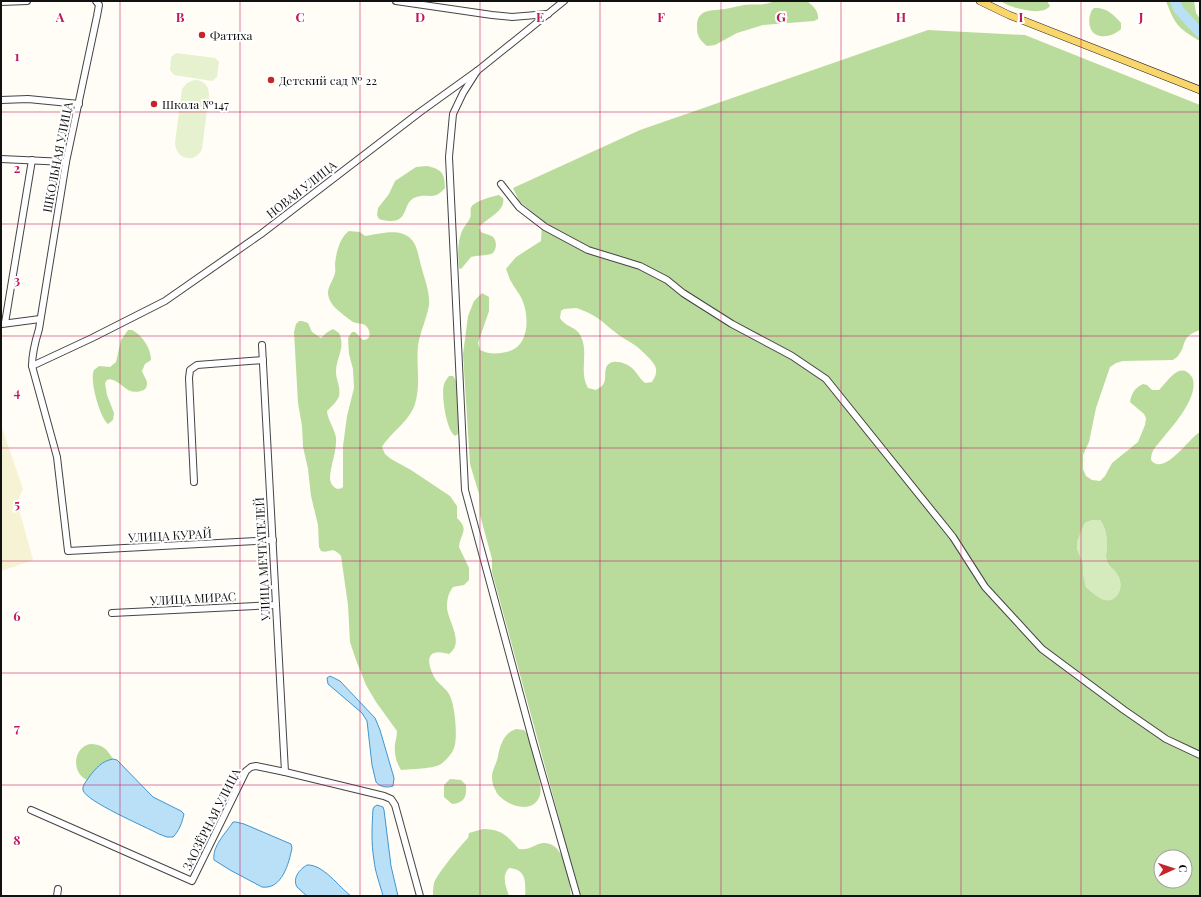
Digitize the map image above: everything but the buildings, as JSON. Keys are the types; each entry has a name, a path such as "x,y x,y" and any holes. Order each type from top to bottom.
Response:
{"main road":[{"path":"980,1 1009,15 1200,90"}],"street":[{"path":"1,2 27,1"},
{"path":"396,1 512,17 548,14"},
{"name":"НОВАЯ УЛИЦА","path":"32,366 165,301 261,234 420,112 477,71 564,1"},
{"name":"ШКОЛЬНАЯ УЛИЦА","path":"32,366 33,351 40,319 66,162 79,104 98,2"},
{"path":"477,71 462,93 453,114 449,157 465,490 531,735 577,896"},
{"path":"1,100 28,99 79,104"},
{"path":"1,159 66,162"},
{"path":"32,160 3,324 40,319"},
{"path":"501,184 519,207 545,227 588,250 640,266 667,280 682,293 732,324 792,356 826,379 952,537 985,587 1042,649 1124,710 1166,739 1200,754"},
{"name":"УЛИЦА МЕЧТАТЕЛЕЙ","path":"262,345 286,772"},
{"path":"194,482 189,378 190,370 196,365 263,360"},
{"name":"УЛИЦА КУРАЙ","path":"32,366 57,457 68,551 273,540"},
{"name":"УЛИЦА МИРАС","path":"112,613 276,605"},
{"name":"ЗАОЗЁРНАЯ УЛИЦА","path":"31,810 192,881 246,771 251,767 256,766 286,772 391,799 395,805 420,896"}],"shaded area":[{"path":"1,425 23,489 17,502 33,560 1,571"}],"green space":[{"path":"774,1 807,1 817,11 818,19 814,21 763,25 737,33 715,45 707,46 699,36 697,31 697,22 699,17 706,12 748,4 766,4"},
{"path":"1001,1 1047,1 1050,6 1040,11 1033,11 1018,9"},
{"path":"1166,1 1194,1 1196,13 1200,19 1200,41 1178,25 1172,16"},
{"path":"1094,8 1106,10 1112,14 1121,23 1121,29 1109,36 1102,36 1092,32 1089,21 1090,13"},
{"path":"928,30 1025,35 1200,105 1200,330 1188,336 1181,352 1173,360 1123,361 1110,367 1096,408 1089,442 1083,455 1083,469 1086,476 1092,480 1100,481 1105,476 1112,463 1138,442 1145,425 1146,418 1144,414 1130,402 1134,391 1138,387 1143,384 1147,385 1152,390 1159,390 1174,374 1179,371 1188,372 1192,377 1194,385 1192,394 1176,422 1155,448 1151,460 1156,464 1163,464 1176,455 1200,432 1200,896 581,896 569,861 558,814 492,572 492,559 480,515 479,494 470,464 463,354 468,316 474,301 482,293 489,297 489,311 478,343 480,350 495,354 502,353 516,348 521,343 527,323 525,308 522,299 511,281 506,269 516,257 541,241 542,224 536,215 519,201 513,188 640,130","holes":["576,308 584,311 635,345 654,363 656,373 652,382 645,383 630,367 623,363 615,362 611,363 606,368 605,380 602,386 596,390 588,388 584,376 584,345 582,339 575,329 566,324 560,318 561,311 564,309","1092,520 1100,520 1105,529 1107,540 1107,560 1109,565 1119,577 1120,581 1118,594 1116,597 1109,600 1102,599 1086,587 1083,574 1083,563 1077,549 1077,542 1085,523"]},
{"path":"176,53 215,58 219,62 217,77 212,81 174,75 170,70 171,57"},
{"path":"194,80 201,81 207,86 209,95 202,149 195,157 186,158 176,149 175,143 182,89 187,83"},
{"path":"427,166 441,172 444,179 445,188 434,196 419,196 414,198 410,201 401,218 389,221 379,219 377,215 378,208 389,194 395,181 416,167"},
{"path":"499,195 503,198 502,207 479,227 481,232 492,236 495,239 496,247 493,253 489,255 471,257 461,269 459,268 459,240 463,229 470,218 471,207 481,201"},
{"path":"349,231 360,232 365,236 396,232 407,236 416,246 429,296 428,310 418,346 417,397 409,416 382,447 385,454 391,459 411,470 450,496 457,506 457,518 461,522 464,529 459,547 469,568 469,580 464,585 453,587 447,602 448,613 456,638 456,644 454,649 449,654 436,652 431,655 429,662 434,677 447,691 452,701 456,737 454,748 449,757 437,766 427,768 401,770 395,754 397,731 376,702 366,685 356,660 350,642 348,605 341,556 333,550 327,552 321,551 319,547 318,525 311,496 308,469 303,447 302,426 298,403 294,332 296,324 299,321 308,323 312,332 321,338 333,329 339,333 341,338 341,348 336,367 339,396 327,411 336,438 330,479 335,488 339,489 343,487 343,446 347,416 354,388 353,369 349,354 348,338 352,332 355,332 363,340 366,340 370,334 365,325 353,322 342,314 331,303 328,296 335,273 337,250 343,237"},
{"path":"128,330 132,330 139,335 148,347 151,355 151,360 145,364 142,371 147,381 147,385 143,391 132,392 113,380 107,380 105,383 107,395 114,413 113,420 108,424 102,414 96,398 93,381 94,370 99,366 110,367 116,362 121,340"},
{"path":"449,376 453,376 456,380 458,394 459,430 458,434 455,436 449,427 443,396 444,384"},
{"path":"1092,520 1100,520 1104,526 1107,540 1107,560 1109,565 1119,577 1120,581 1118,594 1113,599 1109,600 1098,597 1086,587 1083,574 1083,563 1077,549 1077,542 1085,523"},
{"path":"516,729 524,730 527,734 533,750 541,787 540,795 534,804 524,807 508,803 504,800 497,794 492,780 493,771 501,744 508,733"},
{"path":"90,744 98,745 104,748 109,752 113,759 101,764 87,780 78,772 76,760 80,750 84,746"},
{"path":"450,779 461,780 466,785 464,799 452,804 444,797 444,785"},
{"path":"483,829 495,830 504,834 519,849 526,849 543,843 550,844 557,848 568,872 571,896 525,896 524,877 519,871 509,868 505,874 505,878 509,896 433,896 434,883 436,879 468,838 469,833"}],"water":[{"path":"330,676 340,681 375,718 394,778 393,786 384,787 376,782 372,765 367,721 362,713 328,684 327,678"},
{"path":"113,759 117,760 153,797 184,814 180,827 173,837 167,837 159,834 130,820 104,807 86,795 83,788 89,777 100,765"},
{"path":"377,805 383,807 384,810 391,866 398,896 383,896 375,869 372,847 372,828 373,809"},
{"path":"233,822 244,824 291,844 292,848 289,861 283,874 275,884 269,887 262,887 214,860 217,845"},
{"path":"307,865 319,868 325,872 351,896 307,896 297,887 295,880 299,871"}],"waterway":[{"path":"1175,1 1179,10 1200,33"}],"place":[{"name":"Фатиха","path":"202,35"},
{"name":"Детский сад № 22","path":"271,80"},
{"name":"Школа №147","path":"154,104"}]}
